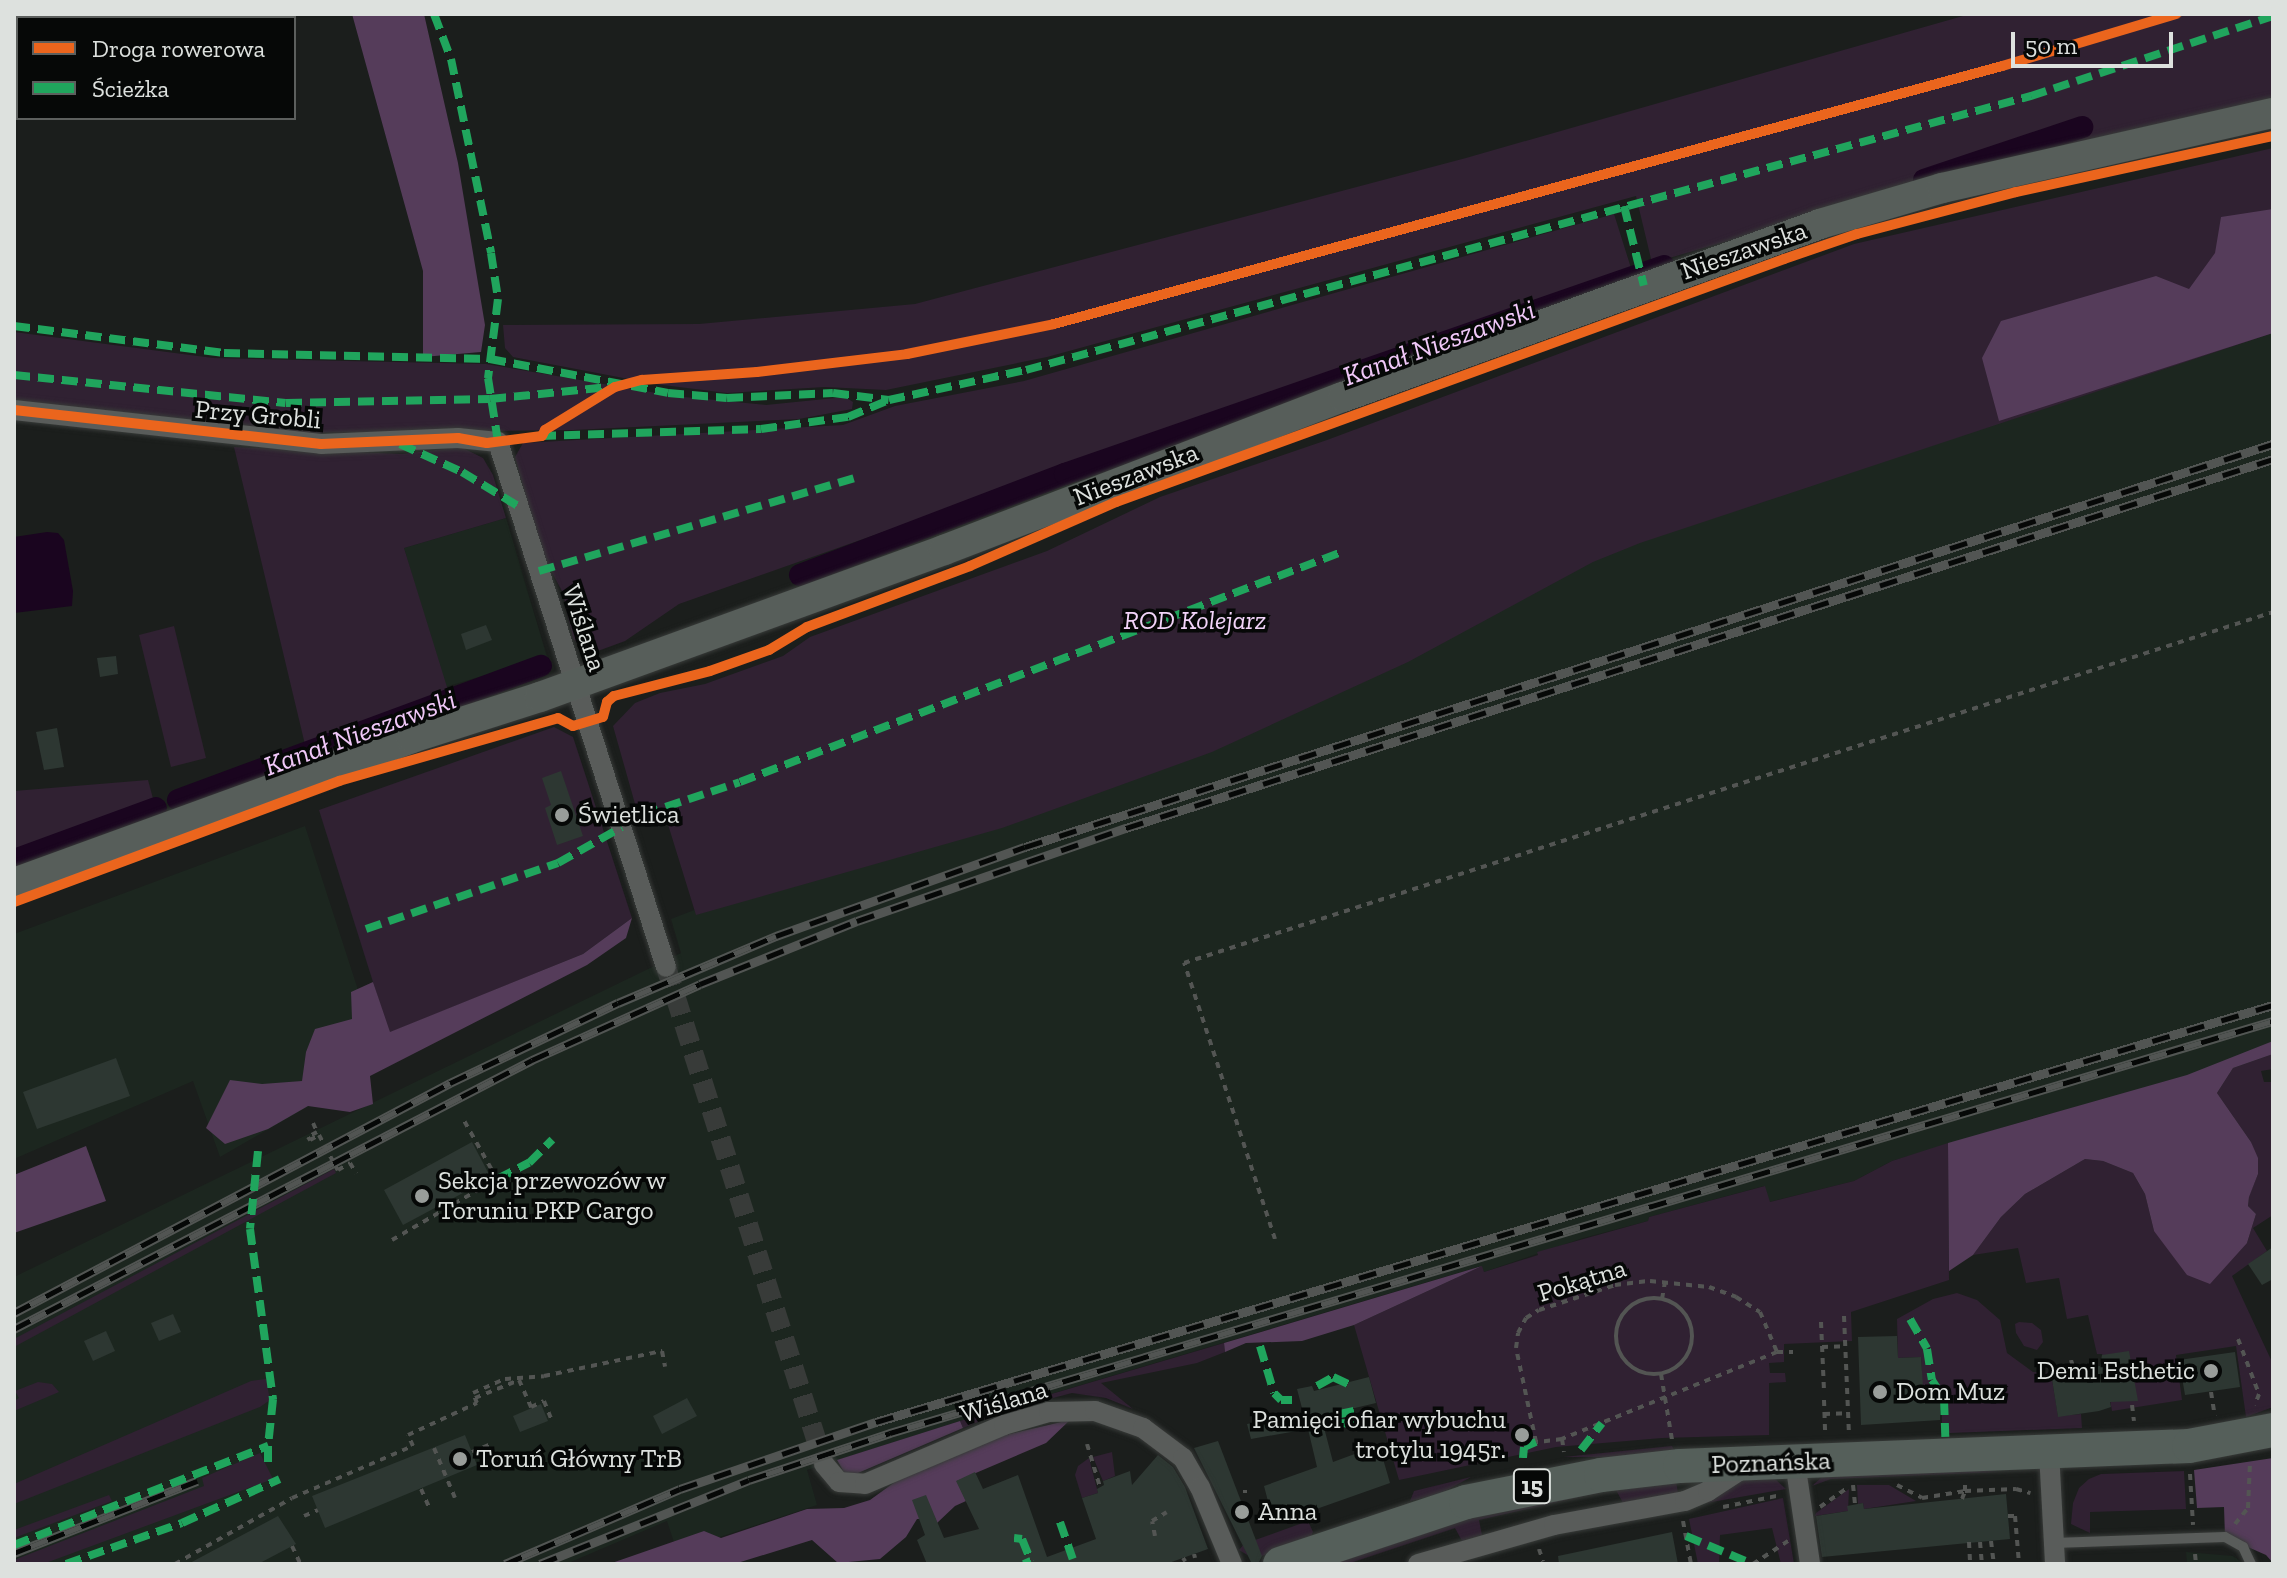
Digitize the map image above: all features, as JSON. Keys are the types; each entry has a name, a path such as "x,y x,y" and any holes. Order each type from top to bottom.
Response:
{"main road":[{"name":"Nieszawska","path":"14,883 944,550 1373,386 1820,224 1942,188 2273,113"},
{"name":"Poznańska","path":"1280,1564 1409,1519 1528,1487 1641,1470 2189,1446 2273,1430"}],"street":[{"name":"Przy Grobli","path":"14,410 321,444 458,438 498,442"},
{"name":"Wiślana","path":"498,442 666,967"},
{"name":"Wiślana","path":"824,1464 839,1482 865,1484 1004,1425 1049,1412 1095,1411 1143,1428 1183,1458 1200,1487 1232,1564"},
{"path":"2049,1452 2054,1554"},
{"path":"1795,1462 1810,1564"},
{"path":"1418,1564 1554,1525 1685,1501 1708,1491 1750,1464"}],"lane":[{"path":"2054,1554 2225,1537 2243,1547 2251,1564"}],"path":[{"path":"1275,1239 1184,963 2273,612"},
{"path":"392,1240 497,1179 462,1117"},
{"path":"313,1123 317,1132 308,1137 310,1140 319,1135 338,1170 350,1163 356,1173"},
{"path":"1662,1299 1665,1282"},
{"path":"1662,1299 1684,1312 1692,1336 1683,1360 1661,1373 1637,1370 1620,1354 1616,1330 1620,1318 1637,1302 1662,1299"},
{"path":"1844,1316 1849,1437"},
{"path":"1821,1322 1824,1391"},
{"path":"2238,1339 2260,1398 2243,1414"},
{"path":"1822,1347 1846,1346"},
{"path":"175,1564 292,1498 413,1446 408,1435 477,1403 473,1393 505,1379 544,1376 662,1351 665,1367"},
{"path":"1564,1452 1562,1439 1777,1352 1793,1352"},
{"path":"2071,1360 2074,1370"},
{"path":"1661,1373 1672,1442"},
{"path":"475,1398 519,1380 531,1407 544,1401 552,1421"},
{"path":"2211,1392 2216,1426"},
{"path":"1824,1400 1825,1437"},
{"path":"2132,1405 2134,1431"},
{"path":"1824,1414 1848,1413"},
{"path":"472,1452 493,1443"},
{"path":"1087,1444 1100,1487"},
{"path":"434,1448 455,1498"},
{"path":"2225,1537 2248,1508 2250,1456"},
{"path":"1962,1499 1964,1479"},
{"path":"1888,1480 1922,1498 1938,1498 1965,1491 2016,1489 2032,1493"},
{"path":"2190,1480 2191,1508"},
{"path":"1814,1501 1815,1511 1852,1482 1855,1505"},
{"path":"421,1489 430,1509"},
{"path":"1965,1491 1970,1498"},
{"path":"304,1516 318,1510"},
{"path":"1155,1536 1152,1521 1167,1512"},
{"path":"1681,1515 1691,1564"},
{"path":"2008,1516 2015,1516 2019,1564"},
{"path":"1753,1564 1794,1537"},
{"path":"1991,1541 1994,1564"},
{"path":"1969,1542 1970,1564"},
{"path":"1980,1542 1982,1564"},
{"path":"292,1546 300,1563"},
{"path":"1539,1549 1543,1561"},
{"path":"2195,1551 2196,1564"}],"shaded area":[{"path":"352,14 424,14 458,163 485,325 481,352 423,357 423,271"},
{"path":"2273,152 2273,1069 2213,1076 2045,1115 1892,1161 1854,1181 1769,1202 1764,1186 1649,1217 1648,1221 1583,1238 1484,1272 1481,1266 960,1421 807,1470 817,1505 677,1551 667,1521 566,1564 14,1564 14,1277 681,953 671,919 962,806"},
{"path":"2273,209 2273,333 1999,421 1982,358 2001,321 2156,276 2189,289 2215,253 2221,217"},
{"path":"506,518 547,657 445,687 404,548"},
{"path":"58,533 64,540 73,591 72,606 14,613 14,537"},
{"path":"305,826 382,1064 220,1157 193,1081 14,1159 14,934"},
{"path":"632,918 626,938 587,965 370,1076 373,1104 350,1112 308,1106 268,1129 225,1144 206,1128 230,1080 262,1084 302,1081 306,1052 315,1029 352,1019 351,992 373,982 390,1032 583,954"},
{"path":"2273,1041 2273,1054 2233,1068 2217,1093 2251,1142 2258,1158 2258,1174 2249,1197 2248,1206 2256,1214 2247,1243 2210,1284 2187,1275 2154,1231 2145,1194 2133,1173 2103,1161 2085,1159 2025,1194 2001,1217 1973,1255 1949,1271 1948,1143 2187,1075"},
{"path":"86,1146 106,1201 14,1233 14,1175"},
{"path":"1482,1266 1354,1325 1302,1341 1246,1343 1225,1352 1224,1343"},
{"path":"1070,1420 1046,1443 957,1481 966,1501 955,1506 937,1523 935,1518 917,1519 906,1537 880,1559 838,1563 812,1540 734,1564 609,1564 704,1531 721,1538 807,1509 844,1508 870,1500 899,1479 1001,1436"},
{"path":"960,1421 963,1428 858,1473 845,1474 837,1460"},
{"path":"2273,1458 2273,1563 2266,1555 2225,1537 2224,1507 2197,1508 2194,1470"},
{"path":"2186,1552 2233,1556 2244,1564 2187,1564"}],"green space":[{"path":"1970,14 2273,14 2273,101 2010,159 1652,263 1636,196 1047,357 886,390 825,387 727,393 655,384 513,357 505,348 503,325 699,324 915,304 1466,158"},
{"name":"ROD Kolejarz","path":"2273,148 2273,333 1640,543 1593,562 1408,662 1212,752 1002,828 696,915 666,818 641,825 613,726 635,703 660,693 705,684 783,656 810,637 1047,551 1160,497 1327,440 1854,244"},
{"path":"1614,214 1631,268 679,604 625,641 595,652 588,652 573,639 563,593 541,552 515,457 523,443 843,425 895,406 1024,381"},
{"path":"14,332 213,358 486,364 674,396 766,405 845,397 853,402 852,409 799,419 573,430 303,433 14,403"},
{"path":"234,447 402,454 461,447 483,458 493,475 506,518 404,548 451,700 307,753"},
{"path":"174,626 206,758 171,767 139,635"},
{"path":"554,727 573,737 632,918 583,954 389,1033 319,810"},
{"path":"148,780 158,817 14,872 14,791"},
{"path":"2273,1054 2273,1069 2261,1071 2264,1082 2273,1082 2273,1215 2253,1228 2267,1251 2232,1276 2273,1364 2273,1407 2246,1417 2236,1346 2176,1355 2182,1400 2112,1411 2102,1354 2097,1354 2088,1315 2067,1319 2059,1278 2026,1283 2018,1248 1973,1255 2001,1217 2025,1194 2085,1159 2103,1161 2133,1173 2145,1194 2154,1231 2247,1243 2256,1214 2248,1206 2249,1196 2258,1174 2251,1142 2217,1093 2233,1068"},
{"path":"1948,1143 1949,1280 1851,1312 1852,1341 1784,1344 1784,1362 1769,1363 1770,1373 1785,1373 1786,1382 1769,1383 1769,1435 1662,1438 1556,1447 1399,1480 1354,1325 1482,1266 1484,1272 1538,1255 1537,1252 1648,1221 1649,1217 1765,1186 1770,1202 1854,1181 1892,1161"},
{"path":"334,1169 336,1173 14,1347 14,1339"},
{"path":"1957,1293 1977,1300 2000,1320 2007,1353 2033,1372 2051,1373 2058,1416 2081,1414 2082,1428 1950,1433 1942,1430 1942,1402 1900,1402 1922,1373 1921,1357 1898,1358 1897,1319 1933,1299"},
{"path":"2032,1323 2041,1330 2043,1342 2037,1350 2024,1346 2016,1333 2015,1324"},
{"path":"1224,1343 1225,1352 1197,1363 1101,1383 1133,1409 1106,1398 1072,1393 1007,1410 963,1428 960,1421"},
{"path":"266,1379 270,1400 260,1407 14,1504 14,1484 251,1381"},
{"path":"38,1382 52,1384 59,1392 14,1411 14,1401 19,1398 15,1391"},
{"path":"1672,1446 1675,1452 1631,1457 1563,1457"},
{"path":"1112,1452 1115,1476 1103,1481 1093,1457"},
{"path":"260,1453 273,1479 43,1564 14,1564 14,1560 204,1486 202,1478"},
{"path":"1089,1458 1098,1493 1082,1498 1075,1475 1078,1466"},
{"path":"1972,1470 1998,1472 1831,1479 1812,1486 1823,1476"},
{"path":"2184,1471 2186,1509 2090,1512 2090,1533 2071,1524 2073,1503 2079,1488 2089,1479 2101,1474"},
{"path":"1471,1477 1438,1495 1410,1501 1414,1491"},
{"path":"1775,1479 1786,1489 1706,1503 1742,1480"},
{"path":"1676,1482 1678,1493 1623,1503 1616,1490 1605,1491 1479,1520 1482,1535 1462,1541 1455,1528 1347,1564 1322,1564 1410,1532 1575,1493"},
{"path":"1857,1485 1889,1485 1916,1501 1864,1509 1863,1503 1858,1504"},
{"path":"1849,1489 1848,1511 1815,1516 1816,1513"},
{"path":"109,1495 112,1501 14,1538 14,1530"},
{"path":"1783,1498 1794,1564 1781,1564 1772,1528 1720,1535 1719,1564 1698,1564 1689,1519"},
{"path":"1308,1521 1313,1532 1310,1538 1262,1556 1249,1556 1239,1550 1244,1544"}],"building":[{"path":"486,625 492,640 466,650 461,634"},
{"path":"116,656 118,674 100,677 97,658"},
{"path":"57,728 64,767 44,770 36,732"},
{"name":"Świetlica","path":"561,771 583,836 557,845 545,808 551,805 542,778"},
{"path":"116,1058 130,1096 37,1129 23,1092"},
{"path":"472,1142 491,1178 403,1225 384,1190"},
{"path":"2273,1247 2273,1279 2262,1285 2248,1264"},
{"path":"173,1314 181,1332 159,1341 151,1323"},
{"path":"106,1331 115,1351 93,1361 84,1341"},
{"path":"1897,1336 1898,1358 1921,1357 1924,1401 1940,1400 1940,1420 1861,1425 1858,1337"},
{"path":"2129,1351 2138,1401 2110,1402 2111,1407 2099,1411 2058,1417 2051,1373 2100,1366 2102,1355"},
{"path":"2235,1352 2240,1387 2185,1395 2179,1360"},
{"path":"1369,1377 1376,1403 1321,1416 1333,1462 1379,1445 1390,1483 1274,1524 1264,1486 1317,1467 1308,1429 1251,1439 1247,1424 1303,1412 1297,1389 1312,1386 1314,1391"},
{"path":"687,1398 697,1416 662,1434 653,1416"},
{"path":"541,1404 548,1421 520,1432 513,1416"},
{"path":"465,1435 477,1465 325,1528 312,1496"},
{"path":"1218,1441 1262,1556 1258,1564 1252,1564 1194,1448"},
{"path":"1158,1455 1173,1467 1185,1487 1208,1549 1166,1564 927,1564 917,1540 925,1535 912,1500 926,1495 944,1538 979,1529 956,1481 975,1472 983,1489 1018,1475 1047,1557 1096,1539 1082,1498 1098,1493 1097,1489 1104,1485 1103,1481 1130,1471 1132,1485"},
{"path":"2006,1494 2010,1539 1822,1557 1816,1516 1848,1511 1847,1506 1863,1503 1864,1509"},
{"path":"278,1516 296,1544 258,1564 188,1564"},
{"path":"1672,1532 1678,1564 1559,1564 1558,1556"}],"waterway":[{"name":"Kanał Nieszawski","path":"1924,180 2082,127"},
{"name":"Kanał Nieszawski","path":"800,575 1065,474 1664,266"},
{"name":"Kanał Nieszawski","path":"178,800 541,666"},
{"name":"Kanał Nieszawski","path":"14,860 156,808"}],"tunnel":[{"path":"666,967 824,1464"}],"railway":[{"path":"14,1313 450,1083 618,1003 776,936 1025,847 2273,444"},
{"path":"14,1329 532,1060 700,984 857,921 1126,828 2273,459"},
{"path":"505,1564 680,1489 876,1422 2273,1005"},
{"path":"540,1564 749,1480 890,1433 2273,1021"},
{"path":"14,1553 197,1481"}],"marked path":[{"path":"434,14 451,59 491,253 498,299 488,378 498,442 505,441"},
{"path":"540,436 761,429 848,417 889,400 1026,370 2031,96 2273,16"},
{"path":"1624,206 1644,286"},
{"path":"14,326 224,353 490,359 668,393 727,398 833,393 889,400"},
{"path":"14,375 286,403 490,399 608,387"},
{"path":"400,444 462,472 518,506"},
{"path":"539,571 859,477"},
{"path":"620,822 740,782 1339,553"},
{"path":"366,929 558,863 622,827"},
{"path":"497,1179 529,1163 552,1140"},
{"path":"258,1151 250,1229 273,1399 268,1446"},
{"path":"1910,1319 1927,1349 1932,1380 1944,1399 1945,1437"},
{"path":"1260,1346 1274,1393 1281,1400 1292,1400"},
{"path":"1317,1386 1333,1377 1348,1384"},
{"path":"1354,1411 1331,1416 1338,1423 1359,1424"},
{"path":"1581,1450 1602,1423"},
{"path":"1523,1458 1524,1447 1536,1442"},
{"path":"14,1545 268,1446 268,1462"},
{"path":"66,1564 182,1523 280,1479"},
{"path":"1060,1522 1073,1559"},
{"path":"1686,1536 1748,1562"},
{"path":"1014,1538 1022,1539 1031,1561 1024,1564"}],"cycle path":[{"path":"14,410 321,444 458,438 487,443 542,436 545,430 615,387 642,380 757,372 907,354 1054,324 2002,66 2176,14"},
{"path":"14,902 339,781 558,718 573,726 603,717 607,702 614,696 710,671 769,650 807,627 970,566 1116,502 1857,234 2016,192 2273,136"}],"place":[{"name":"Świetlica","path":"562,815"},
{"name":"Sekcja przewozów w Toruniu PKP Cargo","path":"422,1196"},
{"name":"Demi Esthetic","path":"2211,1371"},
{"name":"Dom Muz","path":"1880,1392"},
{"name":"Pamięci ofiar wybuchu trotylu 1945r.","path":"1522,1435"},
{"name":"Toruń Główny TrB","path":"460,1459"},
{"name":"Anna","path":"1242,1512"}]}
